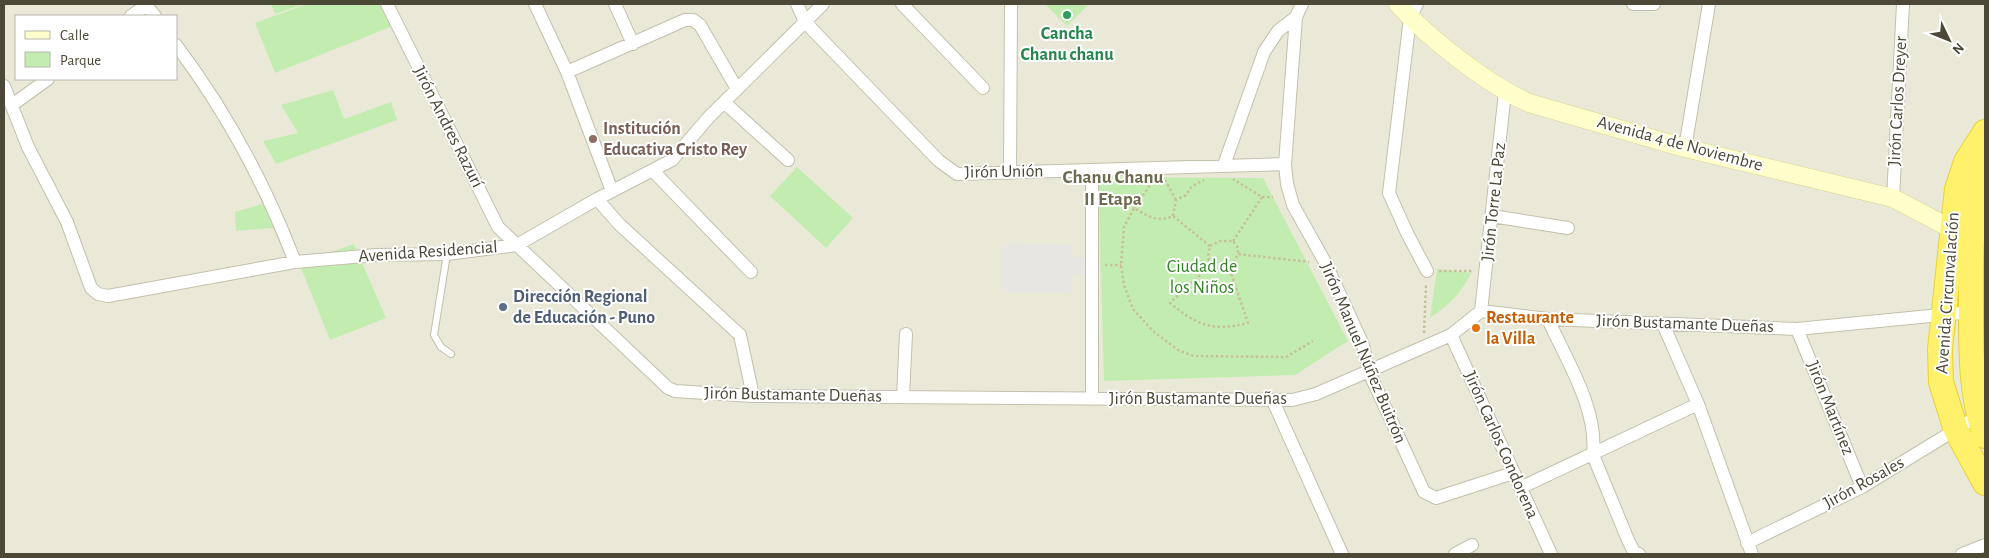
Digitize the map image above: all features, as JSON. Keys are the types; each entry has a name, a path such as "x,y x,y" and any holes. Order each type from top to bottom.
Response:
{"highway":[{"name":"Avenida Circunvalación","path":"1982,426 1974,398 1969,237 1957,189 1966,162 1985,132"},
{"name":"Avenida Circunvalación","path":"1985,164 1976,196 1969,237 1943,316 1941,382 1956,430 1985,483"}],"street":[{"path":"132,15 147,4 154,15"},
{"name":"Jirón Andres Razurí","path":"387,4 498,227 517,245"},
{"path":"535,4 567,72 612,191"},
{"path":"615,4 633,44"},
{"name":"Jirón Unión","path":"797,4 805,22 947,169 957,174 1092,170 1225,170 1286,164"},
{"name":"Avenida Residencial","path":"12,105 28,147 67,222 91,288 98,294 108,296 295,262 376,255 447,254 517,245 597,199 653,172 672,160 708,117 725,103 823,4"},
{"path":"902,4 983,88"},
{"path":"1010,173 1011,4"},
{"name":"Jirón Manuel Núñez Buitrón","path":"1302,4 1296,17 1286,164 1287,184 1293,205 1326,264 1363,344 1369,372 1428,496 1436,498 1513,473"},
{"name":"Avenida 4 de Noviembre","path":"1398,4 1414,11 1505,92 1529,103 1685,148 1893,198 1969,237"},
{"path":"1634,4 1654,4"},
{"path":"1685,148 1709,4"},
{"name":"Jirón Carlos Dreyer","path":"1893,198 1904,4"},
{"path":"1414,11 1389,192 1407,233 1427,271"},
{"path":"1225,170 1264,52 1278,31 1296,17"},
{"path":"567,72 685,20 694,20 700,25 737,90"},
{"path":"178,48 193,67 238,144 278,218 295,262"},
{"path":"4,86 12,105 47,80"},
{"name":"Jirón Torre La Paz","path":"1481,311 1505,92"},
{"path":"725,103 788,160"},
{"path":"1092,170 1092,399"},
{"path":"653,172 751,272"},
{"path":"597,199 619,224 740,335 753,396"},
{"path":"1492,216 1568,228"},
{"name":"Jirón Bustamante Dueñas","path":"517,245 668,388 675,391 753,396 1292,400 1316,394 1451,335 1481,311 1548,318 1797,328 1971,312"},
{"path":"1548,318 1585,401 1594,440 1593,455 1628,540 1634,552 1639,554"},
{"path":"1663,324 1698,404 1750,549"},
{"name":"Jirón Martínez","path":"1797,328 1862,487"},
{"path":"903,397 906,334"},
{"name":"Jirón Carlos Condorena","path":"1451,335 1551,554"},
{"path":"1273,401 1342,554"},
{"path":"1520,488 1698,404"},
{"name":"Jirón Rosales","path":"1750,549 1862,487 1956,430 1982,426"},
{"path":"1455,554 1472,545"},
{"path":"1962,554 1985,545"}],"lane":[{"path":"447,254 434,335 436,341 451,354"}],"path":[{"path":"1225,170 1262,197 1273,197"},
{"path":"1160,173 1170,186 1176,200 1173,216"},
{"path":"1176,200 1186,195 1192,186 1211,178"},
{"path":"1155,179 1145,190 1124,228 1121,265 1124,285 1133,309 1153,331 1186,353 1194,356 1286,356 1313,341"},
{"path":"1233,241 1262,197"},
{"path":"1134,208 1150,218 1162,220 1173,216"},
{"path":"1173,216 1210,246"},
{"path":"1210,246 1220,241 1233,241"},
{"path":"1211,265 1170,302 1191,320 1211,328 1232,327 1248,323 1230,270 1238,254 1238,248 1233,241"},
{"path":"1210,246 1208,257 1211,265 1221,270 1230,270"},
{"path":"1238,254 1326,264"},
{"path":"1100,265 1121,265"},
{"path":"1423,347 1427,271 1486,271"}],"shaded area":[{"path":"4,4 1985,4 1985,554 4,554"},
{"path":"1002,243 1071,245 1071,257 1089,257 1089,275 1071,275 1071,293 1002,293"}],"green space":[{"path":"271,4 304,4 275,14"},
{"path":"307,4 382,4 393,26 275,73 255,23"},
{"name":"Cancha Chanu chanu","path":"1045,4 1089,4 1067,26"},
{"path":"333,90 344,119 391,102 397,120 276,164 263,141 298,133 281,105"},
{"path":"797,167 853,218 826,248 770,196"},
{"name":"Ciudad de los Niños","path":"1098,177 1263,178 1348,341 1295,375 1104,381"},
{"path":"273,201 285,227 236,231 235,212"},
{"path":"354,244 386,318 330,340 299,263"},
{"path":"1437,269 1471,273 1454,298 1430,318"}],"place":[{"name":"Cancha Chanu chanu","path":"1067,15"},
{"name":"Institución Educativa Cristo Rey","path":"593,139"},
{"name":"Dirección Regional de Educación - Puno","path":"503,307"},
{"name":"Restaurante la Villa","path":"1476,328"}],"district":[{"name":"Chanu Chanu II Etapa","path":"1113,188"}]}
